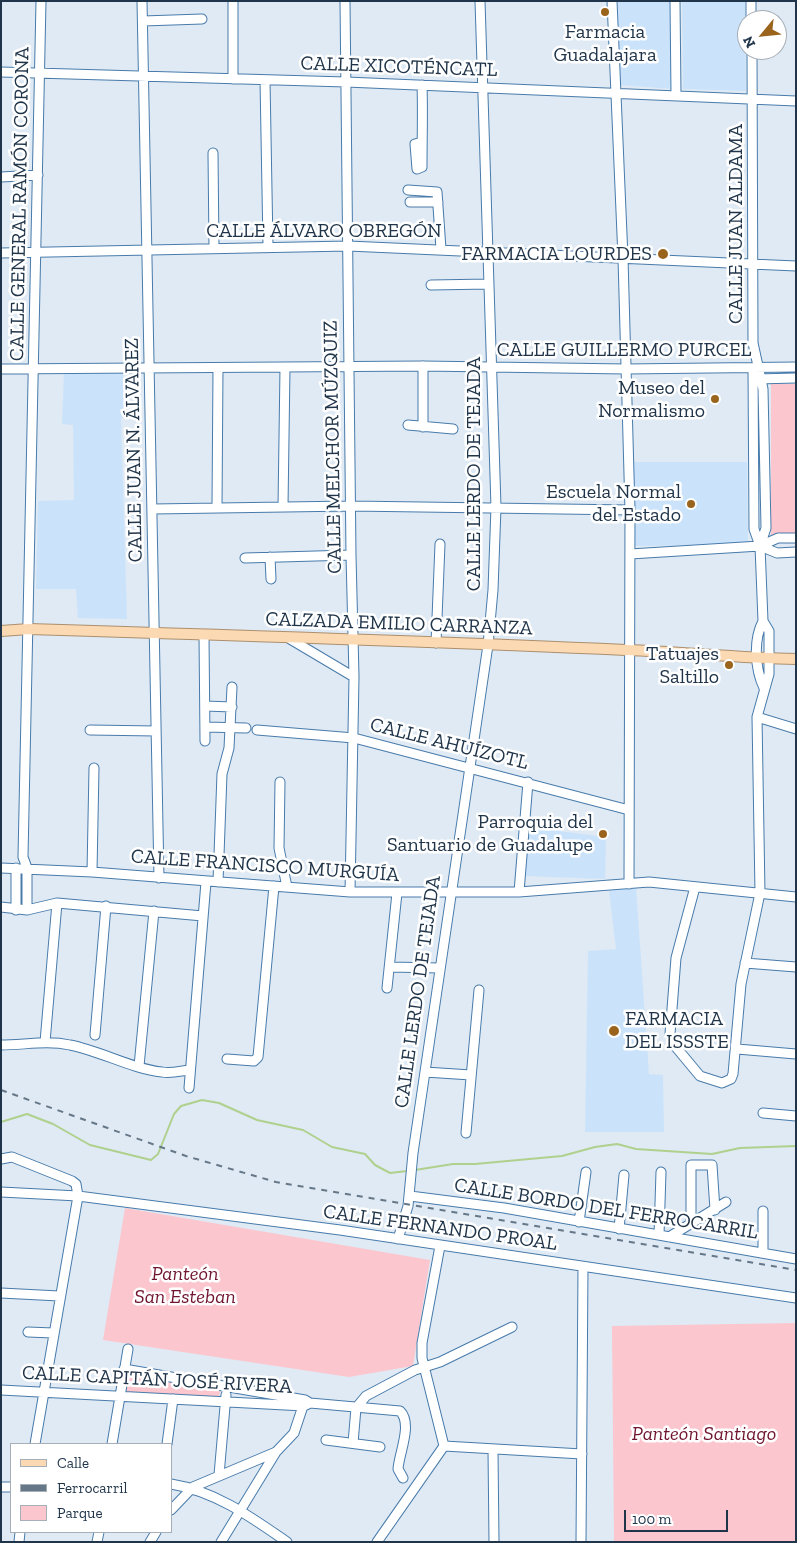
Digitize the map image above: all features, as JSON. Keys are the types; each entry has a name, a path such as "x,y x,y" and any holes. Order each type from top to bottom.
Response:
{"main road":[{"name":"CALZADA EMILIO CARRANZA","path":"1,631 29,629 204,634 290,639 628,650 796,659"}],"street":[{"name":"CALLE GENERAL RAMÓN CORONA","path":"27,910 27,868 23,857 35,370 41,1"},
{"name":"CALLE JUAN N. ÁLVAREZ","path":"142,1 160,878"},
{"path":"233,1 233,79"},
{"name":"CALLE MELCHOR MÚZQUIZ","path":"346,1 351,555 354,640 354,738 350,892"},
{"name":"CALLE LERDO DE TEJADA","path":"398,1239 410,1196 413,1153 468,767 488,645 493,590 496,507 480,1"},
{"path":"612,1 614,92 623,258 630,510 628,650 630,884"},
{"path":"675,1 676,95"},
{"path":"143,21 202,20"},
{"name":"CALLE JUAN ALDAMA","path":"695,887 676,958 670,1034 675,1046 695,1071 706,1079 722,1083 731,1079 737,1049 740,1001 760,893 757,717 769,674 769,631 763,621 760,546 754,529 757,379 754,343 752,60"},
{"name":"CALLE XICOTÉNCATL","path":"1,72 346,82 796,101"},
{"path":"265,80 268,246"},
{"path":"422,85 422,142"},
{"path":"213,153 214,248"},
{"path":"1,176 38,175"},
{"path":"408,190 435,191 438,194 441,249"},
{"path":"410,202 438,202"},
{"name":"CALLE ÁLVARO OBREGÓN","path":"1,253 268,246 348,246 796,266"},
{"path":"432,285 489,284"},
{"name":"CALLE GUILLERMO PURCEL","path":"1,369 349,366 626,369 796,367"},
{"path":"423,366 423,427"},
{"path":"217,508 218,368"},
{"path":"284,507 285,368"},
{"name":"CALLE GUILLERMO PURCEL","path":"757,379 796,378"},
{"path":"408,425 454,429"},
{"path":"153,509 351,506 630,510"},
{"path":"630,554 760,546 778,538 796,538"},
{"path":"436,643 440,544"},
{"path":"760,546 777,553 796,552"},
{"path":"245,558 351,555"},
{"path":"270,557 271,579"},
{"name":"CALLE JUAN ALDAMA","path":"763,621 758,631 757,658 758,675 764,688"},
{"path":"204,634 205,741"},
{"path":"290,639 354,677"},
{"path":"218,882 222,774 229,748 232,687"},
{"path":"205,706 232,706"},
{"path":"757,717 796,729"},
{"path":"205,727 246,728"},
{"path":"90,730 156,730"},
{"name":"CALLE AHUÍZOTL","path":"257,730 354,738 528,782 629,810"},
{"path":"92,872 94,768"},
{"path":"280,782 279,848 287,887"},
{"path":"519,892 528,782"},
{"path":"16,910 16,868 23,857"},
{"name":"CALLE FRANCISCO MURGUÍA","path":"1,868 92,872 350,892 450,894 519,892 648,882 796,897"},
{"path":"189,1088 206,882"},
{"path":"227,1059 252,1061 258,1057 274,886"},
{"path":"387,988 398,893"},
{"path":"1,907 27,910 57,902 203,916"},
{"path":"45,1042 57,902"},
{"path":"95,1035 106,906"},
{"path":"139,1066 154,911"},
{"path":"746,963 796,967"},
{"path":"390,967 439,968"},
{"path":"466,1133 479,990"},
{"path":"1,1045 45,1042 68,1044 94,1050 164,1073 189,1070"},
{"path":"737,1049 796,1054"},
{"path":"425,1072 471,1075"},
{"path":"763,1113 796,1116"},
{"path":"1,1159 12,1156 72,1181 77,1187 78,1196 59,1296 35,1443"},
{"path":"691,1224 691,1165 712,1165 715,1210"},
{"path":"579,1222 586,1172"},
{"path":"659,1235 661,1172"},
{"path":"619,1229 624,1175"},
{"name":"CALLE FERNANDO PROAL","path":"1,1192 78,1196 398,1239 796,1298"},
{"name":"CALLE BORDO DEL FERROCARRIL","path":"410,1196 504,1208 796,1259"},
{"path":"669,1237 726,1202"},
{"path":"763,1211 763,1253"},
{"path":"377,1542 444,1446 423,1368 422,1344 440,1246"},
{"path":"581,1542 583,1267"},
{"path":"1,1293 59,1296"},
{"path":"354,1444 356,1408 366,1396 415,1370 512,1327"},
{"path":"28,1332 53,1333"},
{"path":"112,1443 128,1349"},
{"name":"CALLE CAPITÁN JOSÉ RIVERA","path":"124,1369 306,1403"},
{"path":"219,1475 227,1388"},
{"name":"CALLE CAPITÁN JOSÉ RIVERA","path":"1,1390 173,1399 306,1403 400,1411 405,1428 398,1469 403,1478"},
{"path":"167,1443 173,1399"},
{"path":"221,1542 276,1452 294,1433 306,1403"},
{"path":"326,1440 380,1447"},
{"path":"444,1446 582,1454"},
{"path":"493,1450 494,1542"},
{"path":"172,1509 193,1487 276,1452"},
{"path":"172,1484 193,1487 241,1510 276,1539 287,1542"}],"shaded area":[{"path":"617,1 672,1 674,89 620,85"},
{"path":"682,1 745,1 745,10 737,10 737,60 746,60 746,91 683,89"},
{"path":"123,371 125,417 121,418 127,619 78,618 76,589 36,589 38,501 74,500 73,425 62,424 64,372"},
{"name":"Escuela Normal del Estado","path":"634,462 747,462 748,545 635,546"},
{"path":"527,827 606,837 605,879 524,876"},
{"path":"636,887 649,1074 663,1075 664,1132 585,1132 588,951 616,949 609,891"}],"green space":[{"path":"771,384 796,384 796,537 771,537"},
{"name":"Panteón San Esteban","path":"125,1208 430,1260 413,1366 349,1377 103,1340"},
{"name":"Panteón Santiago","path":"796,1323 796,1542 614,1542 612,1326"},
{"path":"128,1375 221,1390 218,1398 125,1392"}],"waterway":[{"path":"1,1122 27,1114 53,1124 90,1145 151,1160 158,1154 174,1114 181,1106 202,1100 219,1103 257,1120 303,1130 332,1147 365,1154 375,1165 390,1173 407,1171"},
{"path":"415,1170 453,1164 475,1164 562,1156 595,1147 617,1144 636,1149 712,1154 740,1148 796,1146"}],"railway":[{"path":"1,1090 186,1156 276,1182 796,1270"}],"place":[{"name":"Farmacia Guadalajara","path":"605,12"},
{"name":"FARMACIA LOURDES","path":"663,254"},
{"name":"Museo del Normalismo","path":"715,399"},
{"name":"Escuela Normal del Estado","path":"691,504"},
{"name":"Tatuajes Saltillo","path":"729,665"},
{"name":"Parroquia del Santuario de Guadalupe","path":"603,834"},
{"name":"FARMACIA DEL ISSSTE","path":"614,1031"}]}
